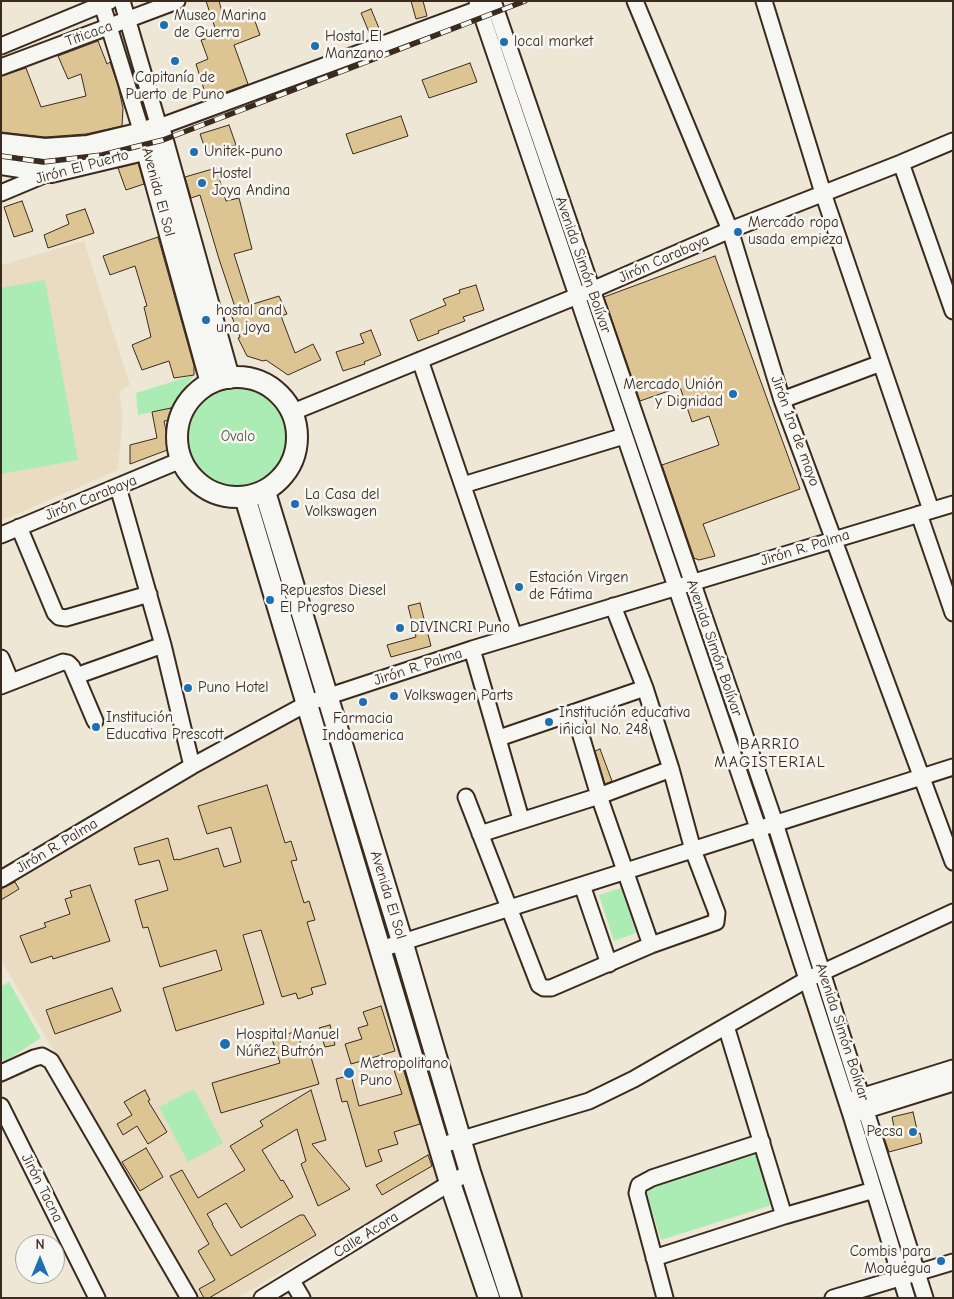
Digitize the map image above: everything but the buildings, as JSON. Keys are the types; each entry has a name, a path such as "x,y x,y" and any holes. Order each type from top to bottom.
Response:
{"main road":[{"path":"1,144 45,149 153,139"},
{"name":"Jirón El Puerto","path":"51,172 153,139"},
{"name":"Avenida El Sol","path":"153,139 220,380"},
{"path":"1,164 51,172"},
{"path":"248,378 267,384 282,396 293,412 298,430 297,449 291,466 280,481 264,492 245,497 226,497 207,490 192,477 181,460 177,442 178,424 185,408 196,393 220,380 248,378"},
{"name":"Avenida El Sol","path":"264,492 402,941 470,1172 511,1298"},
{"name":"Avenida El Sol","path":"245,497 450,1183 488,1298"}],"street":[{"name":"Avenida El Sol","path":"122,1 128,20 153,139"},
{"name":"Titicaca","path":"1,67 176,1"},
{"name":"Jirón 1ro de mayo","path":"635,1 730,230 782,400 953,862"},
{"path":"764,1 823,193 881,363 953,613"},
{"name":"Avenida El Sol","path":"105,2 109,26 153,139"},
{"name":"Titicaca","path":"1,46 105,2"},
{"path":"153,139 489,3"},
{"name":"Avenida Simón Bolívar","path":"489,3 592,290 774,823 865,1104 925,1298"},
{"name":"Avenida Simón Bolívar","path":"489,3 577,296 758,828 907,1298"},
{"name":"Jirón Carabaya","path":"293,412 592,290 730,230 953,141"},
{"path":"901,163 952,309"},
{"name":"Jirón El Puerto","path":"1,193 51,172"},
{"path":"420,360 514,636"},
{"path":"782,400 881,363"},
{"path":"463,486 624,436"},
{"name":"Jirón Carabaya","path":"1,535 181,460"},
{"path":"118,487 163,645 192,766"},
{"name":"Jirón R. Palma","path":"1,879 192,766 308,703 514,636 953,504"},
{"path":"20,527 55,613 59,617 66,618 149,594"},
{"path":"466,797 539,985 544,988 550,988 610,964 651,945 713,924 717,918 717,913 693,850 672,769 645,688 613,606"},
{"path":"76,676 163,645"},
{"path":"472,649 521,819"},
{"path":"1,658 6,684 63,662 68,663 72,667 95,721"},
{"path":"499,738 645,688"},
{"path":"574,712 599,796 627,871 651,945"},
{"path":"380,949 953,767"},
{"path":"480,834 521,819 599,796 672,769"},
{"path":"582,885 610,964"},
{"path":"439,1146 589,1101 634,1079 806,980 953,912"},
{"path":"726,1026 784,1216"},
{"path":"1,1073 42,1056 51,1061 189,1298"},
{"path":"865,1104 953,1068"},
{"path":"848,1108 953,1084"},
{"name":"Jirón Tacna","path":"1,1106 96,1298"},
{"path":"665,1298 637,1193 639,1185 652,1178 762,1142"},
{"name":"Calle Acora","path":"262,1298 470,1172"},
{"path":"654,1258 784,1216 874,1190"},
{"path":"833,1298 953,1262"},
{"path":"292,1280 302,1298"}],"shaded area":[{"path":"84,241 130,385 119,392 123,415 118,470 1,521 1,265"},
{"name":"Hospital Manuel Núñez Butrón","path":"300,716 439,1176 437,1181 237,1298 198,1298 1,960 1,887"}],"green space":[{"path":"128,49 142,102 138,104 122,51"},
{"path":"45,280 78,460 1,474 1,288"},
{"path":"194,375 171,408 138,415 136,393"},
{"name":"Ovalo","path":"238,383 259,387 276,399 288,416 292,437 288,458 276,475 259,487 238,491 217,487 200,475 188,458 184,437 188,416 200,399 217,387"},
{"path":"621,888 636,933 614,941 599,895"},
{"path":"9,982 41,1038 4,1062 1,1056 1,986"},
{"path":"194,1089 223,1143 188,1162 159,1107"},
{"path":"755,1152 772,1205 661,1240 644,1186"}],"railway":[{"path":"1,156 43,162 102,155 163,140 525,1"}],"place":[{"name":"Museo Marina de Guerra","path":"164,25"},
{"name":"local market","path":"504,42"},
{"name":"Hostal El Manzano","path":"315,46"},
{"name":"Capitanía de Puerto de Puno","path":"175,61"},
{"name":"Unitek-puno","path":"194,152"},
{"name":"Hostel Joya Andina","path":"202,183"},
{"name":"Mercado ropa usada empieza","path":"738,232"},
{"name":"hostal and una joya","path":"206,320"},
{"name":"Mercado Unión y Dignidad","path":"733,394"},
{"name":"La Casa del Volkswagen","path":"295,504"},
{"name":"Estación Virgen de Fátima","path":"519,587"},
{"name":"Repuestos Diesel El Progreso","path":"270,600"},
{"name":"DIVINCRI Puno","path":"400,628"},
{"name":"Puno Hotel","path":"188,688"},
{"name":"Volkswagen Parts","path":"394,696"},
{"name":"Farmacia Indoamerica","path":"363,702"},
{"name":"Institución educativa inicial No. 248","path":"549,722"},
{"name":"Institución Educativa Prescott","path":"96,727"},
{"name":"Hospital Manuel Núñez Butrón","path":"225,1044"},
{"name":"Metropolitano Puno","path":"349,1073"},
{"name":"Pecsa","path":"913,1132"},
{"name":"Combis para Moquegua","path":"941,1261"}],"district":[{"name":"BARRIO MAGISTERIAL","path":"770,753"}]}
